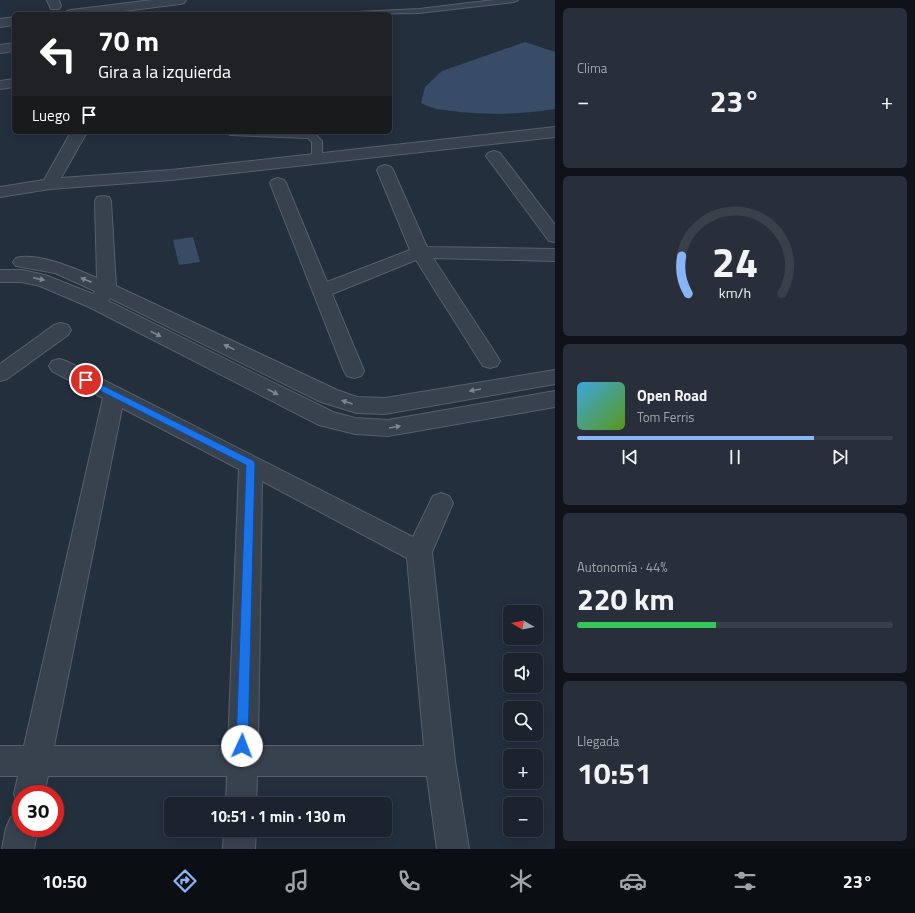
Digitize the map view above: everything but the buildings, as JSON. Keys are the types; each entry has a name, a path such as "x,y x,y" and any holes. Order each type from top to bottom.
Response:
{"street":[{"path":"87,12 180,0"},
{"path":"0,23 12,21"},
{"path":"0,48 12,46"},
{"path":"0,85 12,83"},
{"path":"0,192 50,184 171,175 555,132"},
{"path":"50,184 78,134"},
{"path":"494,156 555,237"},
{"path":"385,170 420,252 490,360"},
{"path":"278,183 354,371"},
{"path":"101,296 103,201"},
{"path":"321,291 420,252 555,254"},
{"path":"0,260 31,262 59,268 101,296 326,419 354,426 388,428 555,399"},
{"path":"0,276 22,276 101,296 329,396 357,405 385,406 555,377"},
{"path":"0,374 61,330"},
{"path":"59,366 419,552"},
{"path":"508,385 520,405"},
{"path":"31,785 114,394"},
{"path":"240,797 251,464"},
{"path":"441,503 419,552 440,761 453,849"},
{"path":"0,761 440,761"},
{"path":"18,849 20,837"},
{"path":"239,849 240,837"}],"lane":[{"path":"392,12 419,11 514,0"},
{"path":"284,134 311,135 317,141 317,158"}],"water":[{"path":"525,42 555,52 555,109 519,113 484,114 440,109 421,103 425,87 442,71"},
{"path":"193,237 200,262 179,265 173,240"}],"route":[{"path":"86,380 251,464 242,746"}]}
